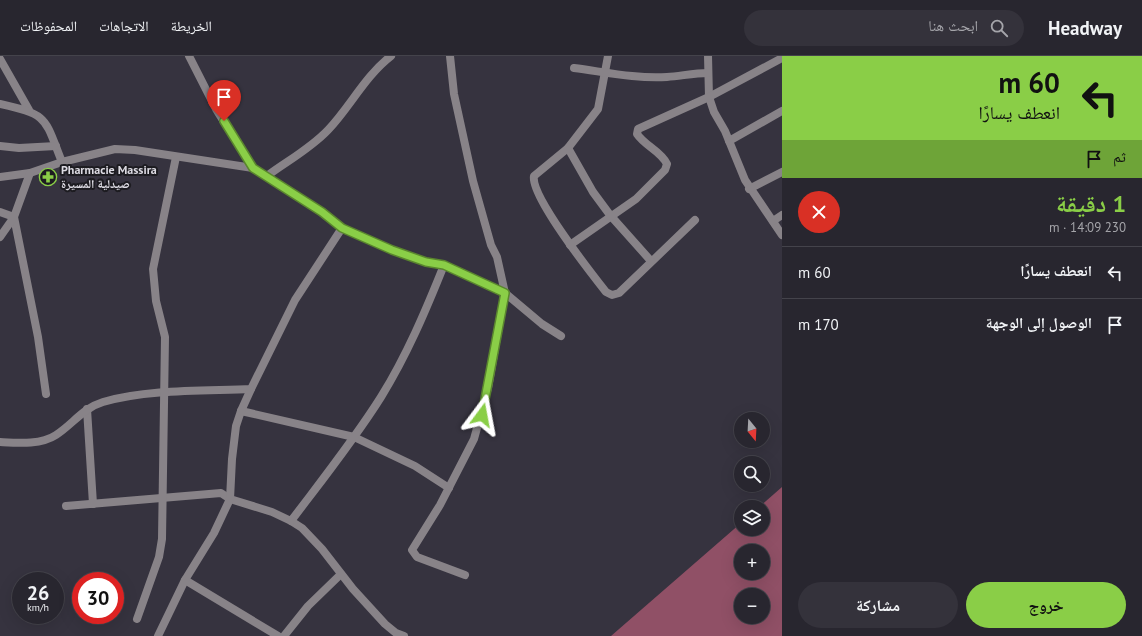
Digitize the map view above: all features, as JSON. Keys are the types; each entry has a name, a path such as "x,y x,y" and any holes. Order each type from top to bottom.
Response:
{"street":[{"path":"189,56 216,109 253,168"},
{"path":"266,176 304,151 327,131 377,69 391,56"},
{"path":"450,56 454,94 464,144 491,245 497,257 505,293 482,415 474,439 412,550 417,557 465,575"},
{"path":"608,56 598,109 568,148 534,176 533,181 559,229 570,245 606,292 612,295 618,293 695,220"},
{"path":"708,56 709,97 714,112 729,141 750,189 782,235"},
{"path":"570,245 610,215 636,199 665,170 667,164 664,158 640,140 637,134 638,129 709,97 782,58"},
{"path":"0,59 29,110"},
{"path":"574,68 627,76 658,77 708,73"},
{"path":"0,104 29,110 39,116 46,123 62,162"},
{"path":"729,141 782,111"},
{"path":"0,146 19,148 56,146"},
{"path":"568,148 593,192 610,215 651,261"},
{"path":"0,177 30,173 62,162 115,149 135,150 253,168 342,228 392,250 426,262 444,265 505,293 542,324 561,336"},
{"path":"137,619 159,557 163,527 165,337 156,301 153,269 176,157"},
{"path":"750,189 782,172"},
{"path":"0,237 14,217 30,173"},
{"path":"0,212 14,217"},
{"path":"773,221 782,215"},
{"path":"14,217 38,337 46,394"},
{"path":"158,636 185,580 214,533 230,499 232,459 236,426 241,411 295,300 342,228"},
{"path":"291,521 354,437 381,397 419,327 444,265"},
{"path":"0,442 32,442 52,438 87,409 112,400 165,393 251,389"},
{"path":"87,409 93,504"},
{"path":"241,411 354,437 414,466 448,488"},
{"path":"66,506 221,493 230,499 291,521 302,528 322,549 341,574 385,624 396,633 404,636"},
{"path":"284,636 308,606 341,574"},
{"path":"185,580 278,636"}],"shaded area":[{"path":"782,487 782,636 611,636 734,529 734,536 770,536 770,500 767,500"}],"place":[{"name":"Pharmacie Massira صيدلية المسيرة","path":"48,177"}],"route":[{"path":"224,121 253,168 322,212 342,228 392,250 426,262 444,265 505,293 482,415"}]}
